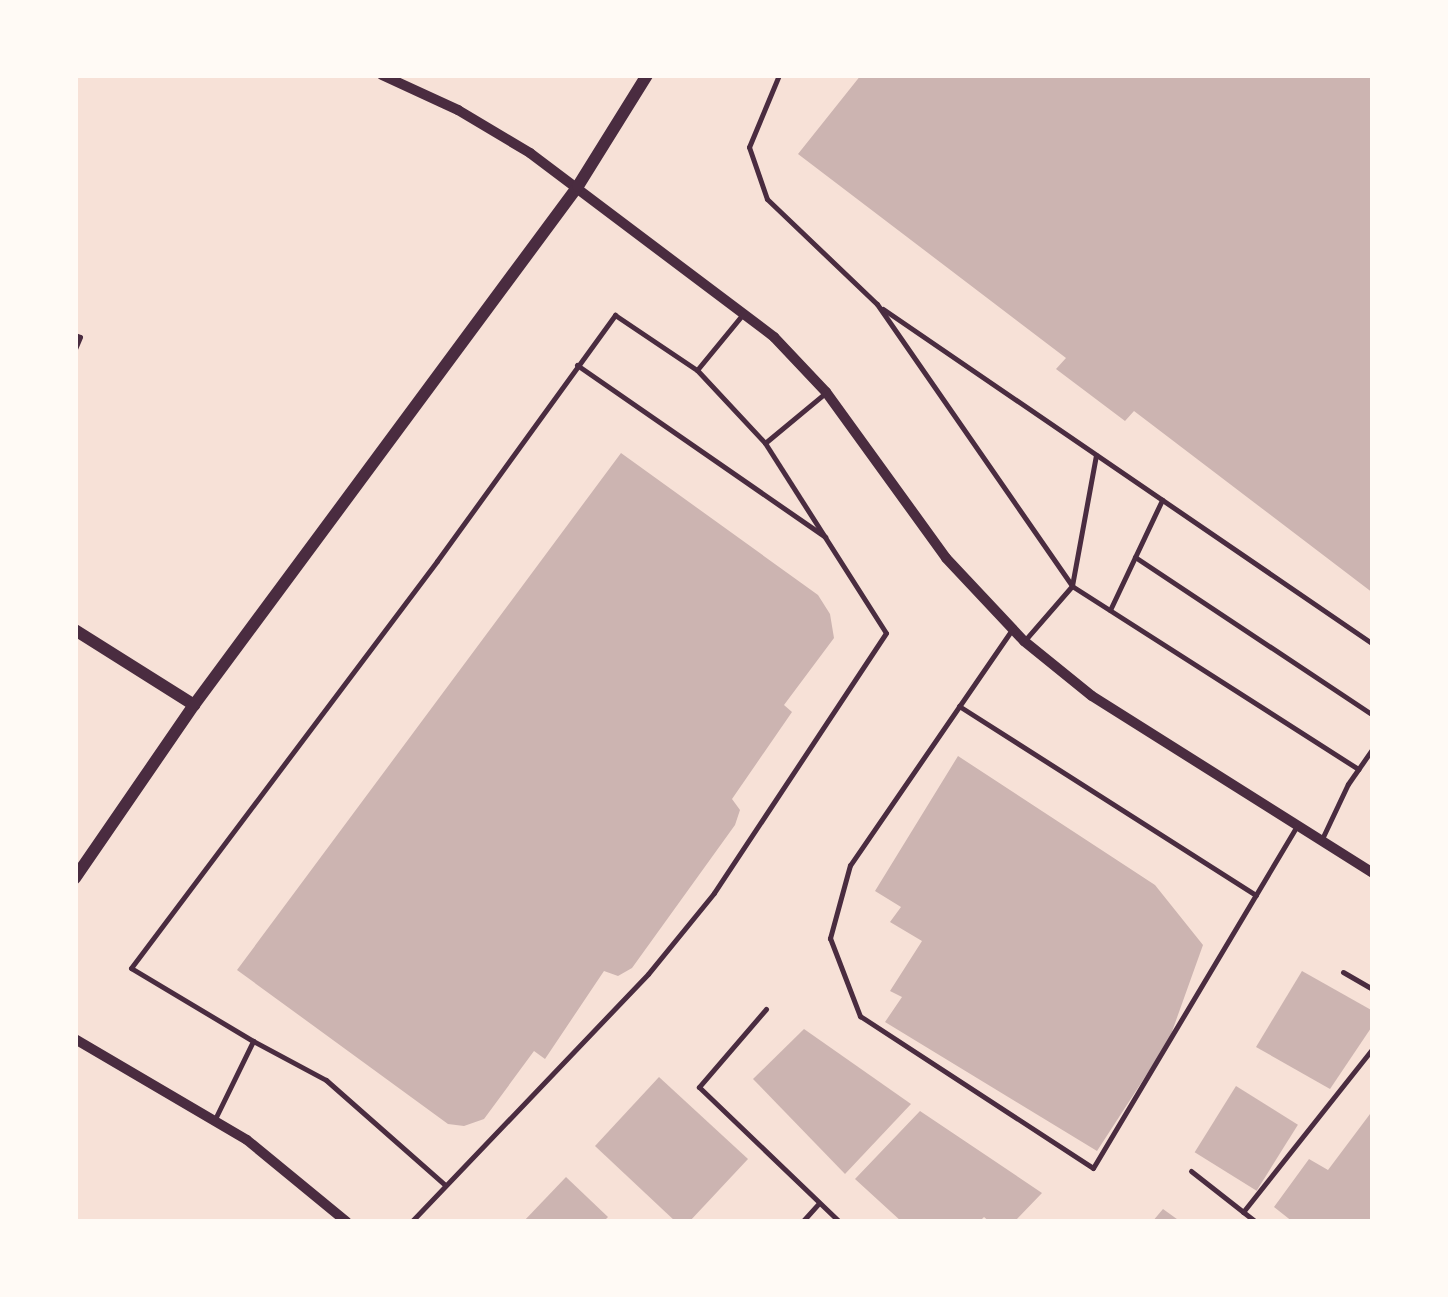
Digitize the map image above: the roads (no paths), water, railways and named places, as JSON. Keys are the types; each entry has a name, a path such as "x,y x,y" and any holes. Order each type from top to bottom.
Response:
{"street":[{"path":"382,75 458,110 578,186 774,336 826,392 946,558 1024,641 1092,696 1373,873"},
{"path":"75,878 194,705 578,186 648,75"},
{"path":"75,630 194,705"},
{"path":"75,1039 278,1162 344,1221"}],"lane":[{"path":"779,75 749,147 767,199 876,304 1373,644"},
{"path":"876,304 1072,586 1358,769"},
{"path":"698,370 744,312"},
{"path":"411,1222 648,974 703,906 886,633 765,442 698,370 615,316 437,562 131,968 326,1080 444,1184"},
{"path":"75,335 80,337 75,349"},
{"path":"576,366 828,538"},
{"path":"765,442 826,392"},
{"path":"1024,641 1072,586 1096,455"},
{"path":"1110,610 1162,500"},
{"path":"1135,557 1373,715"},
{"path":"1012,628 850,865 830,938 860,1016 1094,1168 1297,826"},
{"path":"960,706 1257,896"},
{"path":"1321,841 1373,748"},
{"path":"1343,972 1373,989"},
{"path":"766,1009 699,1087 840,1222"},
{"path":"214,1122 253,1041"},
{"path":"1243,1212 1373,1048"},
{"path":"1190,1171 1256,1222"},
{"path":"802,1222 819,1203"}]}
